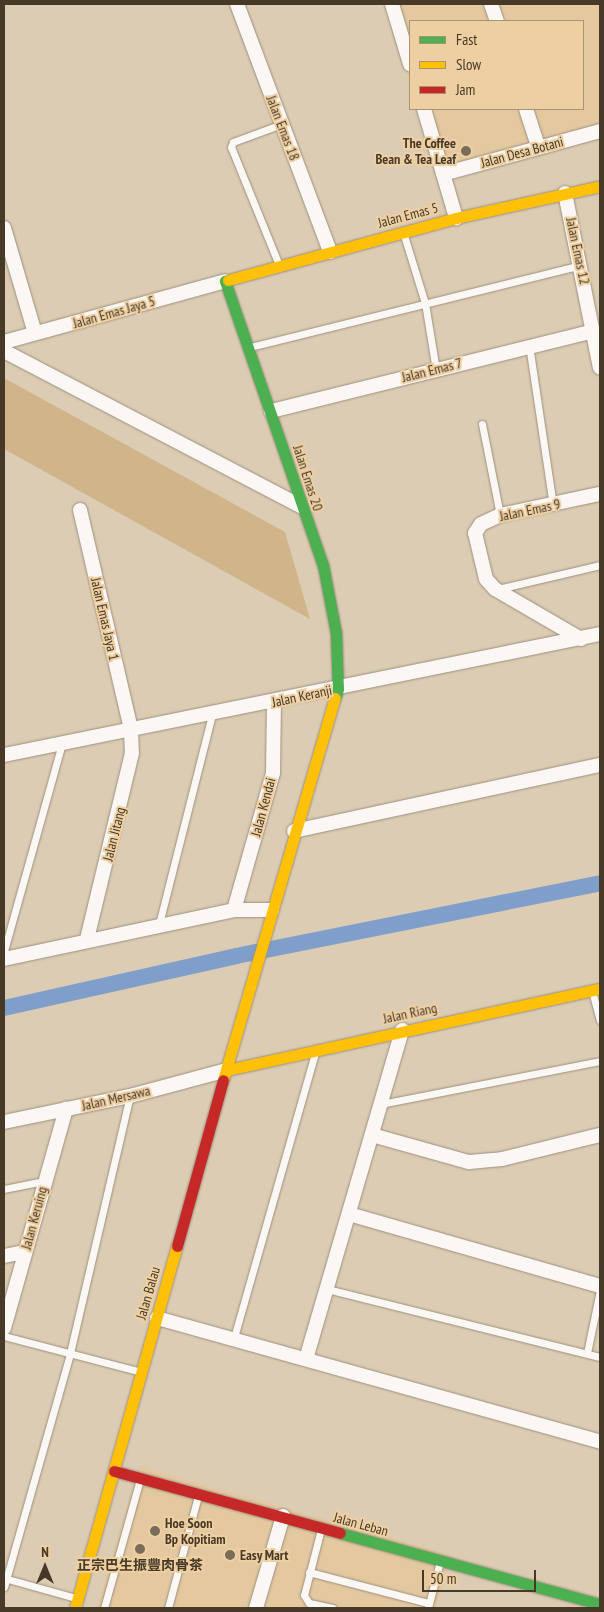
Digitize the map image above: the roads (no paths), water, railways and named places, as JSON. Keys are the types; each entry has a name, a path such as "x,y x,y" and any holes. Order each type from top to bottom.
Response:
{"street":[{"name":"Jalan Emas 18","path":"237,4 330,252"},
{"path":"392,4 409,61"},
{"path":"491,4 497,20"},
{"path":"424,110 456,218"},
{"path":"526,110 538,147"},
{"name":"Jalan Desa Botani","path":"443,174 538,147 600,132"},
{"name":"Jalan Emas 5","path":"225,281 456,218 600,186"},
{"name":"Jalan Emas 12","path":"565,193 582,265 600,368"},
{"path":"4,228 35,334"},
{"name":"Jalan Emas Jaya 5","path":"4,342 225,281"},
{"name":"Jalan Emas 20","path":"225,281 250,347 301,506 323,565 330,600 338,689"},
{"name":"Jalan Emas 7","path":"271,411 529,345 594,331"},
{"path":"4,351 301,506"},
{"name":"Jalan Emas 9","path":"495,589 486,579 475,533 480,524 500,515 600,494"},
{"name":"Jalan Emas Jaya 1","path":"80,510 130,729"},
{"path":"495,589 581,638"},
{"name":"Jalan Keranji","path":"4,755 274,702 600,634"},
{"name":"Jalan Balau","path":"76,1603 264,935 338,689"},
{"name":"Jalan Kendai","path":"234,910 273,772 274,702"},
{"name":"Jalan Jitang","path":"87,939 132,753 130,729"},
{"path":"294,832 600,765"},
{"path":"4,959 87,939 234,910 272,910"},
{"name":"Jalan Riang","path":"227,1070 402,1030 596,990"},
{"path":"306,1359 402,1030"},
{"name":"Jalan Mersawa","path":"4,1122 130,1096 227,1070"},
{"name":"Jalan Keruing","path":"4,1328 44,1181 66,1109"},
{"path":"372,1135 469,1162 502,1159 600,1135"},
{"path":"349,1214 600,1286"},
{"path":"4,1256 24,1252"},
{"path":"157,1318 233,1341 306,1359 600,1442"},
{"name":"Jalan Leban","path":"114,1471 141,1476 321,1528 600,1604"},
{"path":"256,1608 283,1516"}],"lane":[{"path":"279,266 231,147 233,142 282,124"},
{"path":"403,232 424,303 436,370"},
{"path":"250,347 582,265"},
{"path":"529,345 554,505"},
{"path":"482,424 500,515"},
{"path":"495,589 600,565"},
{"path":"159,924 212,714"},
{"path":"4,952 63,743"},
{"path":"596,990 600,1020"},
{"path":"233,1341 316,1049"},
{"path":"381,1104 600,1061"},
{"path":"4,1587 70,1353 130,1096"},
{"path":"4,1189 44,1181"},
{"path":"327,1289 600,1357"},
{"path":"587,1353 600,1290"},
{"path":"4,1336 141,1372"},
{"path":"104,1608 141,1476"},
{"path":"168,1608 199,1493"},
{"path":"321,1528 305,1600 332,1608"},
{"path":"310,1572 428,1606 440,1561"},
{"path":"5,1579 76,1603"}],"waterway":[{"path":"4,1008 236,956 600,883"}],"place":[{"name":"The Coffee Bean & Tea Leaf","path":"466,151"},
{"name":"Hoe Soon Bp Kopitiam","path":"155,1531"},
{"name":"正宗巴生振豐肉骨茶","path":"140,1549"},
{"name":"Easy Mart","path":"230,1555"}]}
